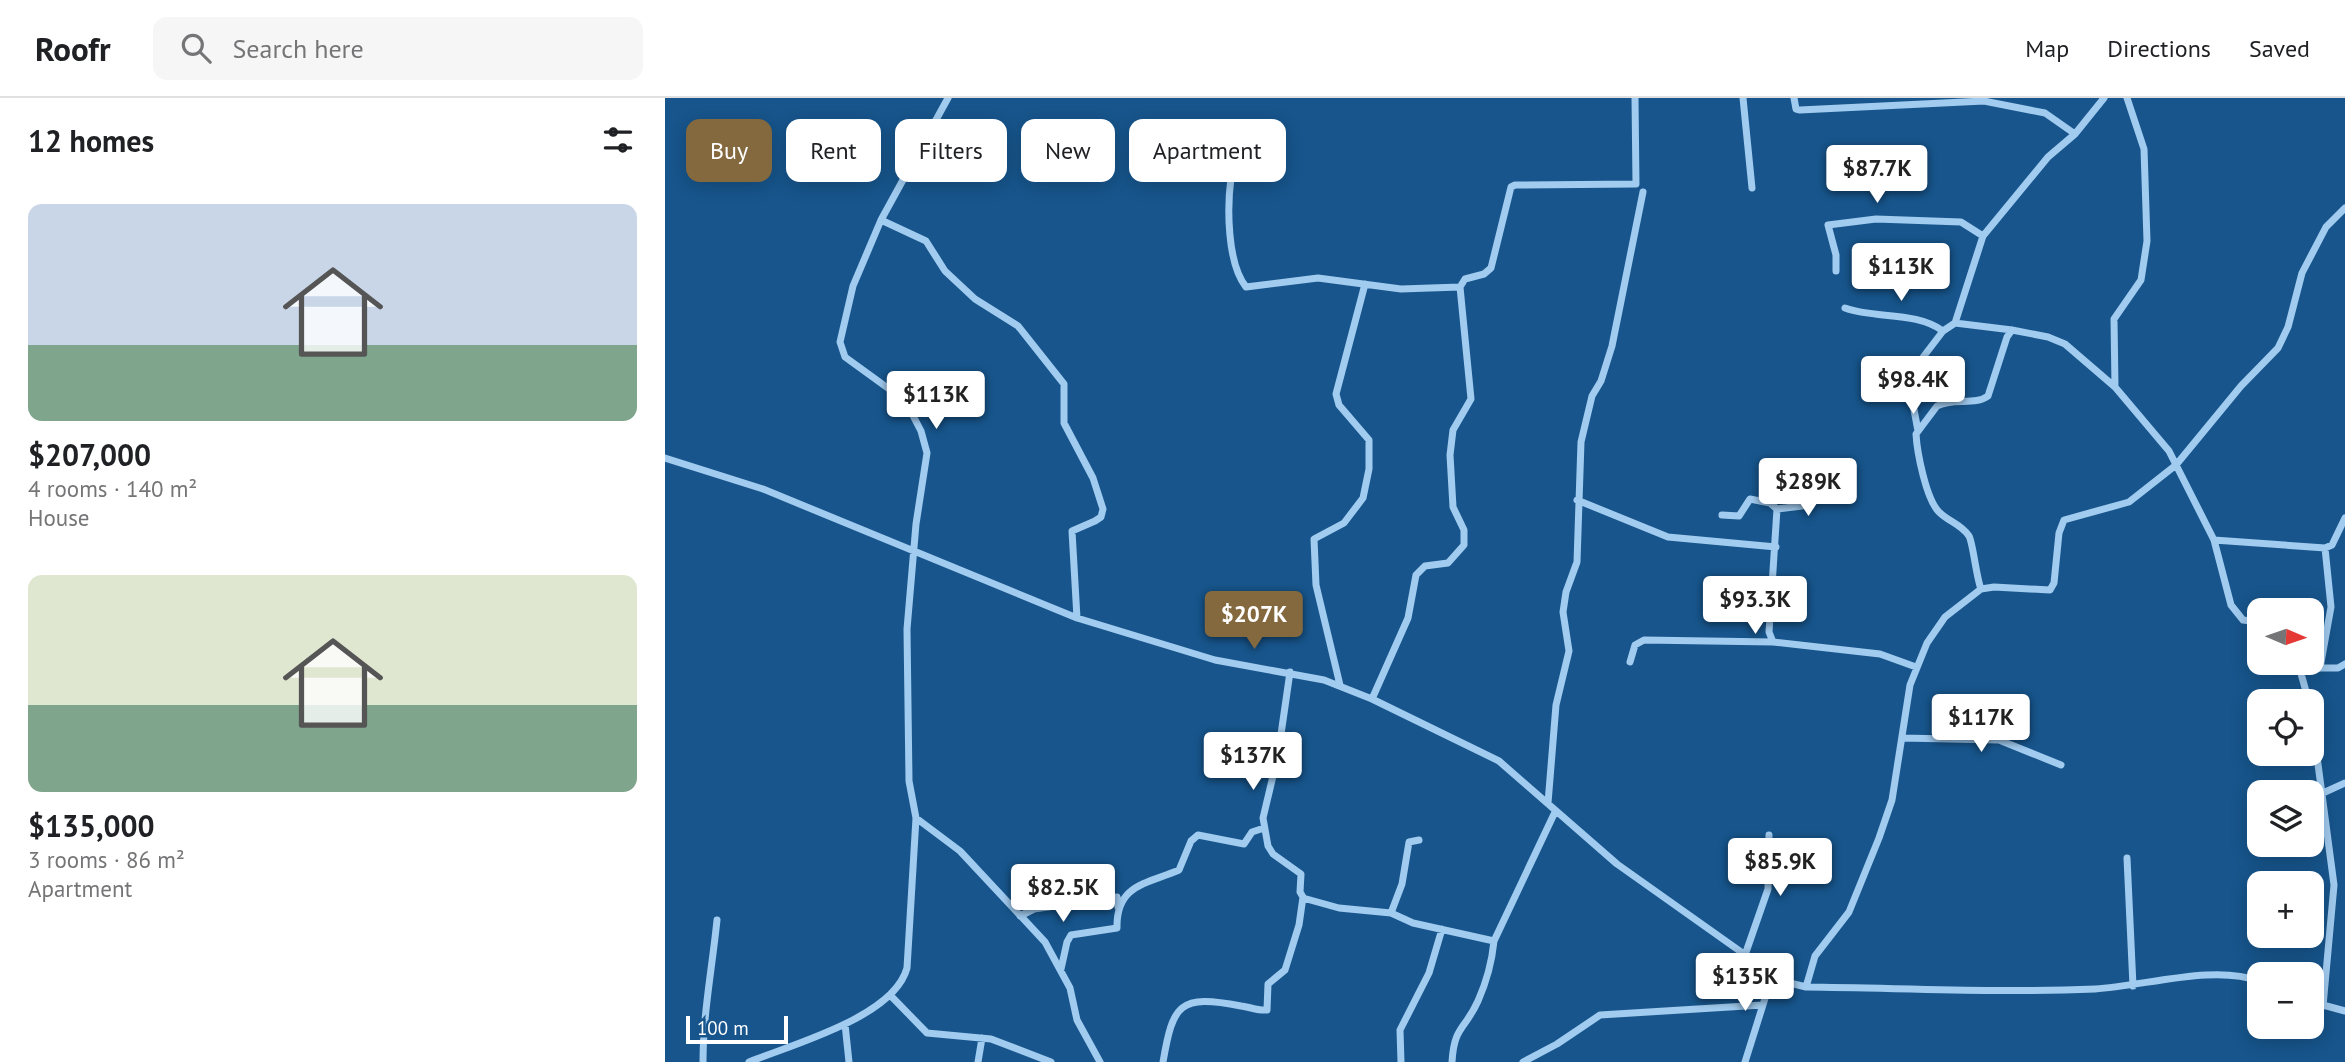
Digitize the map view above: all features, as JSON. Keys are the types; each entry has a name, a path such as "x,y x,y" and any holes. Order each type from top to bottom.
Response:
{"street":[{"path":"749,1062 845,1024 891,996 899,988 907,968 916,818 909,782 907,629 916,524 927,453 921,431 902,400 845,357 840,342 853,286 881,219 947,98"},
{"path":"1372,699 1408,618 1416,575 1425,566 1448,563 1464,545 1464,530 1453,507 1450,455 1453,430 1471,399 1460,287 1465,279 1484,274 1491,268 1511,187 1636,184 1635,98"},
{"path":"1743,98 1752,188"},
{"path":"1794,98 1796,109 1800,110 1967,99 2045,113 2074,134"},
{"path":"1918,431 1909,383 1914,369 1943,331 1955,323 1983,236 2048,157 2074,134 2104,98"},
{"path":"2115,387 2114,319 2141,280 2147,241 2144,149 2127,98"},
{"path":"1230,182 1228,200 1231,238 1240,278 1246,287 1318,278 1426,290 1460,287"},
{"path":"1548,803 1556,705 1569,651 1563,612 1566,592 1577,562 1581,442 1592,396 1601,381 1612,346 1643,192"},
{"path":"1806,987 1815,956 1849,912 1879,838 1892,800 1910,685 1927,643 1945,617 1981,589 1994,587 2050,590 2059,533 2064,520 2129,502 2176,465 2241,386 2278,348 2288,327 2302,273 2326,227 2345,208"},
{"path":"881,219 926,241 945,271 975,299 1018,326 1064,384 1064,423 1090,470 1103,509 1101,517 1072,531 1077,618"},
{"path":"1836,271 1836,255 1828,225 1876,219 1961,222 1983,236"},
{"path":"1340,685 1316,584 1314,539 1344,523 1366,492 1369,440 1339,405 1336,394 1365,284"},
{"path":"1845,308 1862,314 1893,316 1943,331"},
{"path":"1955,323 2012,330 2057,340 2075,350 2115,387 2169,451 2214,540 2231,605 2243,620 2247,620"},
{"path":"1981,589 1973,566 1971,540 1962,526 1940,513 1931,496 1916,437 1937,405 1964,399 1979,401 1988,396 2007,337 2012,330"},
{"path":"665,458 763,489 915,549 1077,618 1215,660 1290,671 1340,685 1372,699 1499,761 1617,864 1782,981 1806,987 2019,990 2133,986 2208,974 2247,977"},
{"path":"1723,514 1739,516 1750,499 1770,503 1777,509 1802,506 1811,487"},
{"path":"1577,500 1668,537 1776,547"},
{"path":"1773,642 1769,632 1777,509"},
{"path":"2214,540 2325,548 2332,545 2345,518"},
{"path":"2324,646 2331,607 2325,548"},
{"path":"1630,662 1635,645 1644,640 1773,642 1881,654 1916,667"},
{"path":"2324,668 2337,668 2345,664"},
{"path":"1163,1062 1170,1024 1186,1004 1202,1001 1259,1011 1269,1009 1268,984 1285,970 1291,956 1303,898 1300,873 1273,854 1264,828 1263,810 1277,755 1290,671"},
{"path":"1902,738 1999,740 2061,765"},
{"path":"2324,793 2345,783"},
{"path":"2324,801 2335,885 2324,996"},
{"path":"1452,1062 1456,1032 1477,1004 1493,959 1494,942 1555,812"},
{"path":"916,818 960,851 1045,942 1061,970 1084,1036 1100,1062"},
{"path":"1118,911 1135,885 1180,870 1191,842 1198,835 1244,844 1252,832 1264,828"},
{"path":"1745,955 1768,889 1769,835"},
{"path":"1391,913 1402,884 1409,842 1419,840"},
{"path":"2127,858 2133,986"},
{"path":"1020,916 1034,909 1117,897 1117,928 1071,935 1066,942 1061,970"},
{"path":"1303,898 1339,908 1391,913 1413,923 1494,942"},
{"path":"703,1062 705,1002 710,986 716,920"},
{"path":"1401,1062 1400,1030 1429,974 1442,929"},
{"path":"1745,1062 1773,973"},
{"path":"891,996 923,1031 982,1038 1051,1062"},
{"path":"1523,1062 1557,1044 1599,1015 1762,1005"},
{"path":"2324,1006 2345,1012"},
{"path":"845,1024 849,1062"},
{"path":"978,1062 982,1038"}]}
